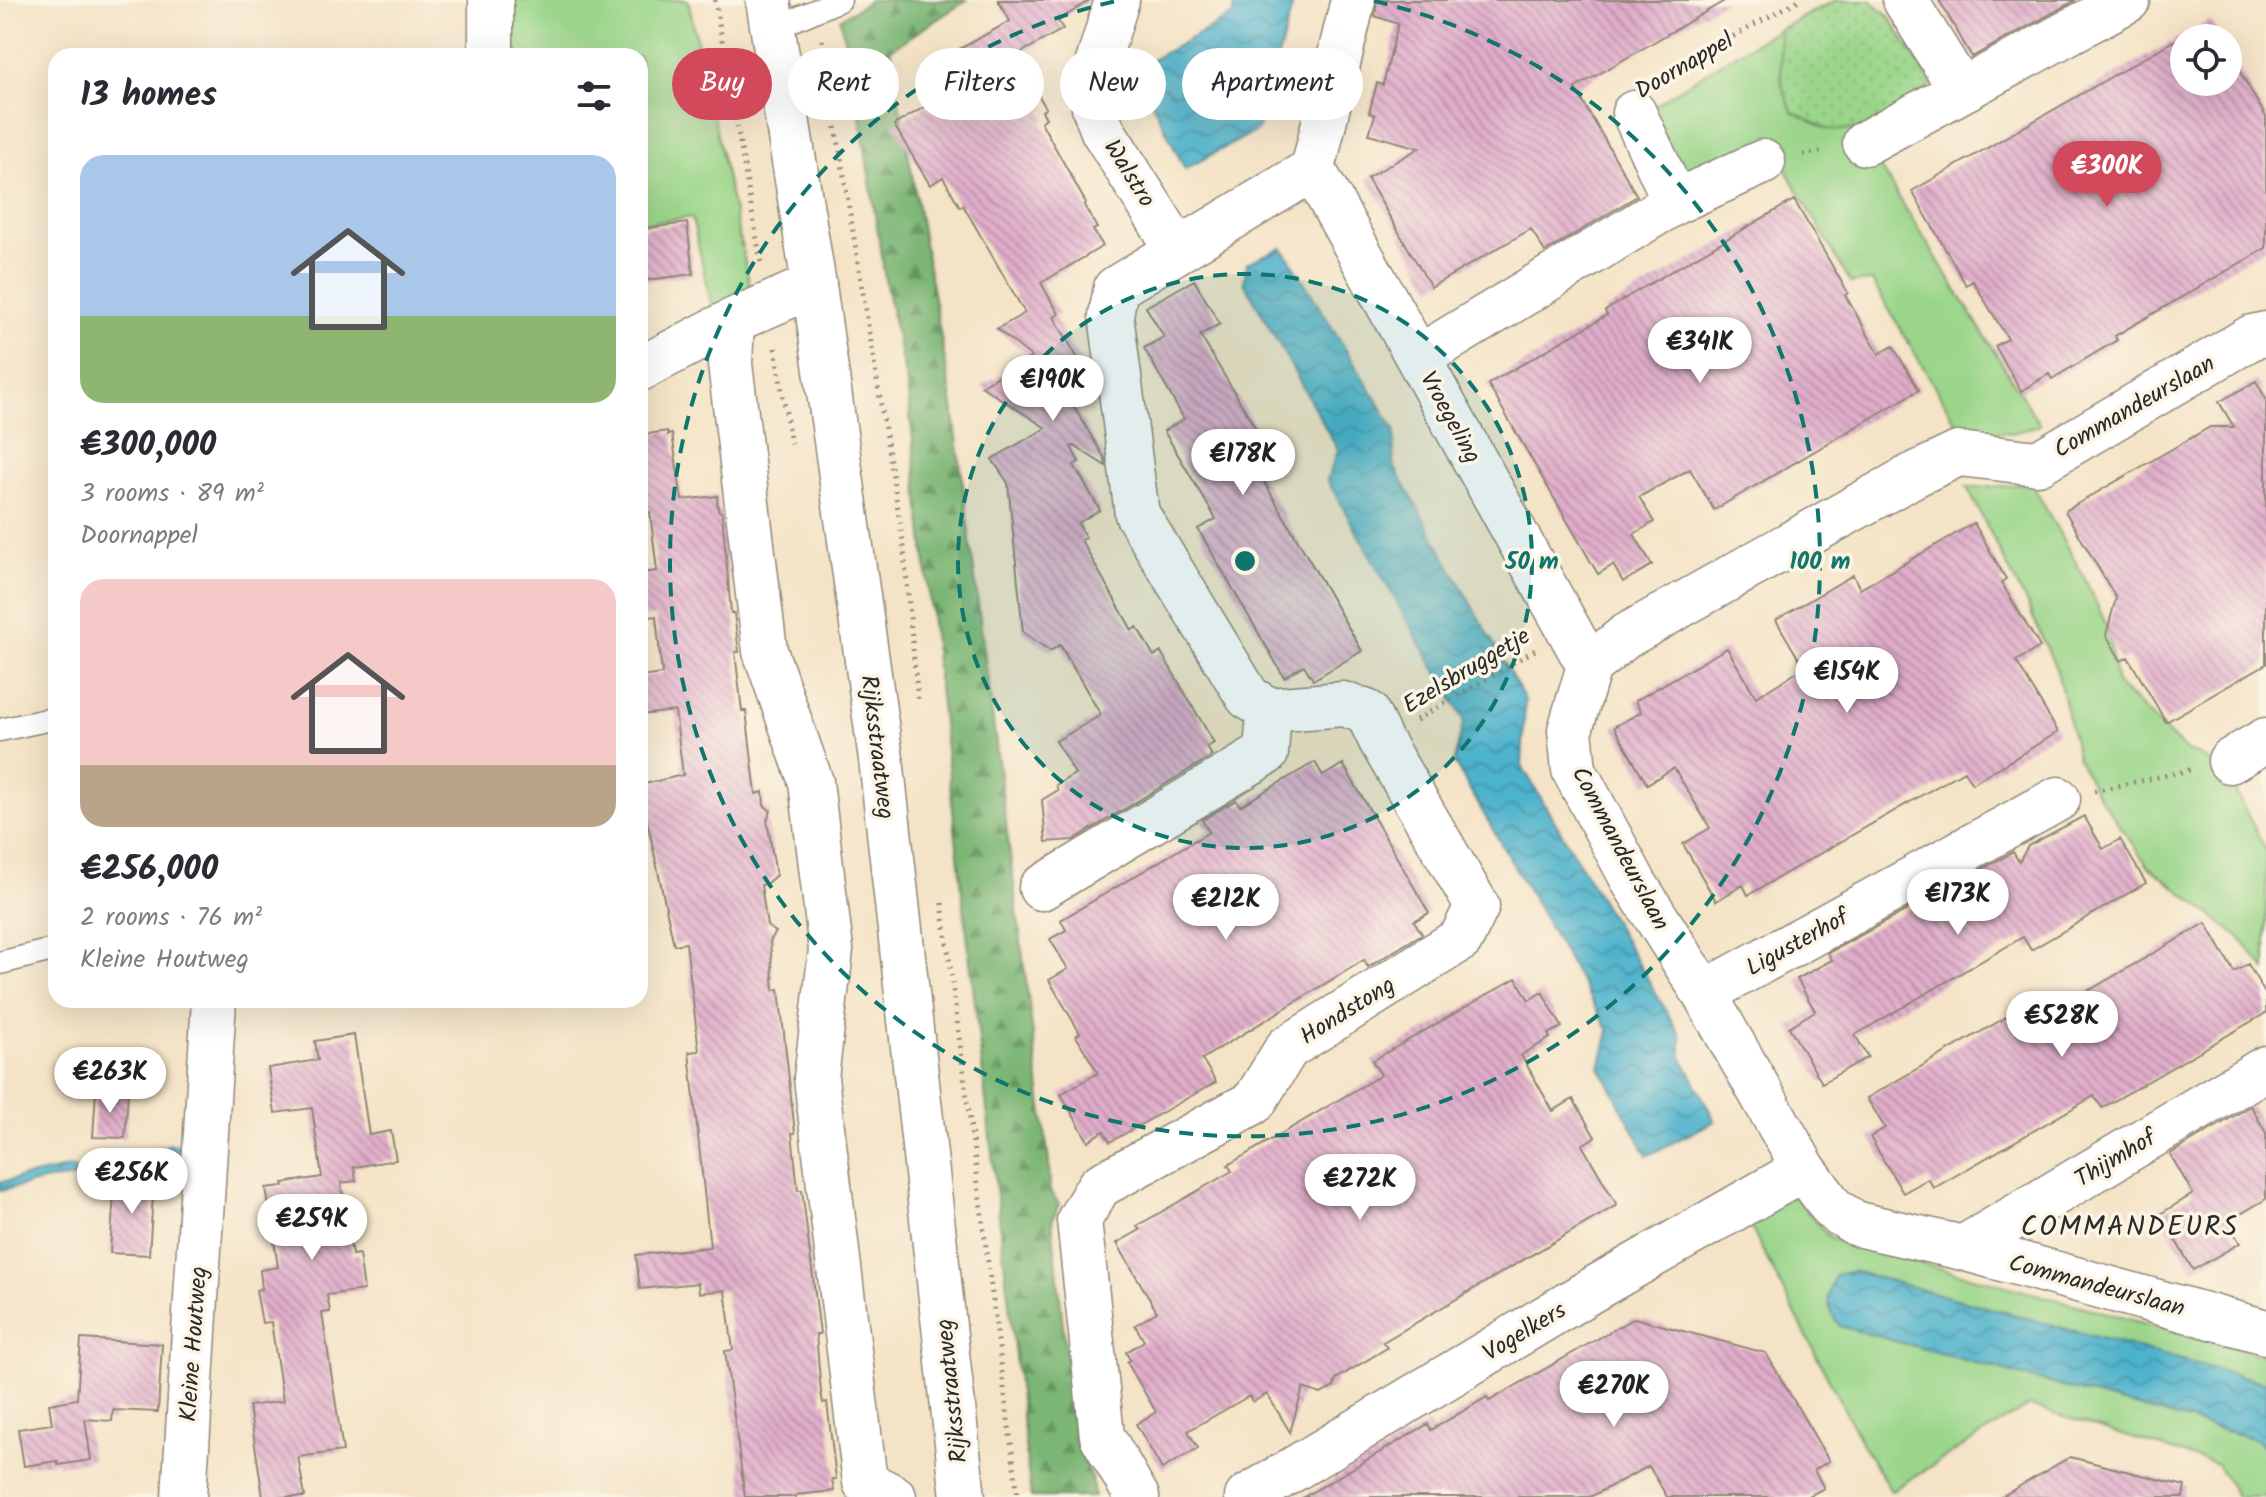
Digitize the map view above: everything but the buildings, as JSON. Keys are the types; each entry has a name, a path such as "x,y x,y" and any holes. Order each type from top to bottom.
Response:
{"street":[{"path":"491,0 491,48"},
{"name":"Walstro","path":"1117,0 1095,72 1094,108 1103,131 1178,250"},
{"path":"1041,888 1266,753 1269,710 1248,697 1137,514 1111,315 1116,288 1313,169 1353,0"},
{"path":"1905,0 1961,90"},
{"path":"1865,143 2128,0"},
{"name":"Rijksstraatweg","path":"770,14 814,285 881,759 963,1497"},
{"name":"Doornappel","path":"1634,113 1675,202"},
{"path":"1418,358 1675,202 1763,162"},
{"name":"Vroegeling","path":"1313,169 1579,647"},
{"path":"648,365 732,321 814,285"},
{"path":"732,321 730,364 765,651 811,782 831,950 816,1078 865,1482 894,1497"},
{"name":"Commandeurslaan","path":"2266,334 2252,337 2038,463 1958,454 1912,476 1626,636 1579,647 1570,730 1574,770 1635,884 1704,993 1804,1169 1834,1210 1857,1224 1963,1248 2266,1332"},
{"name":"Hondstong","path":"1137,1497 1102,1436 1079,1220 1099,1186 1254,1102 1287,1048 1461,939 1477,906 1367,712 1343,704 1269,710"},
{"name":"Ligusterhof","path":"1704,993 2058,799"},
{"name":"Kleine Houtweg","path":"184,1497 214,1008"},
{"name":"Thijmhof","path":"1963,1248 2266,1068"},
{"name":"Vogelkers","path":"1247,1497 1597,1287 1804,1169"}],"lane":[{"path":"770,14 840,0"},
{"path":"0,730 48,720"},
{"path":"0,963 48,951"}],"path":[{"name":"Doornappel","path":"1634,113 1627,95 1799,0"},
{"path":"1763,162 1865,143"},
{"name":"Ezelsbruggetje","path":"1381,741 1520,660 1579,647"},
{"path":"2058,799 2248,751"}],"green space":[{"path":"506,0 688,0 698,48 672,48 672,120 714,120 750,286 714,317 692,217 648,223 648,48 503,48"},
{"path":"870,0 967,0 893,48 846,48 840,19"},
{"path":"1837,0 1870,0 1888,15 1865,143 2040,425 2013,433 1960,429 1872,281 1851,283 1779,158 1690,173 1678,169 1651,108 1742,50"},
{"path":"1837,0 1870,0 1888,15 1932,85 1867,131 1826,129 1792,111 1782,85 1779,30"},
{"path":"899,101 953,406 1049,1162 1050,1191 1059,1204 1052,1221 1075,1441 1092,1480 1094,1497 1031,1497 907,385 886,285 860,120 899,120"},
{"path":"2031,482 2084,577 2106,624 2117,684 2187,751 2200,755 2225,772 2266,850 2266,970 2239,937 2148,866 2094,789 2078,759 2057,671 2029,608 1967,487 2001,487"},
{"path":"1792,1193 1831,1239 2266,1356 2266,1383 1853,1271 1840,1326 2256,1439 2266,1448 2266,1497 2237,1497 2217,1464 2028,1406 1891,1491 1861,1442 1747,1220"}],"water":[{"path":"1235,0 1294,0 1281,48 1182,48 1182,120 1261,120 1258,130 1185,169 1160,120 1166,120 1166,52 1232,16"},
{"path":"1281,248 1395,430 1393,464 1525,700 1522,766 1681,1036 1681,1055 1715,1121 1647,1156 1600,1067 1609,1031 1454,762 1464,720 1327,480 1338,450 1244,282 1247,263"},
{"path":"171,1144 179,1145 181,1151 88,1177 47,1180 0,1191 0,1182 71,1167 78,1172"},
{"path":"1853,1271 2266,1383 2266,1448 2256,1439 1840,1326 1830,1307 1830,1289 1836,1275"}],"district":[{"name":"COMMANDEURS","path":"2130,1225"}]}
